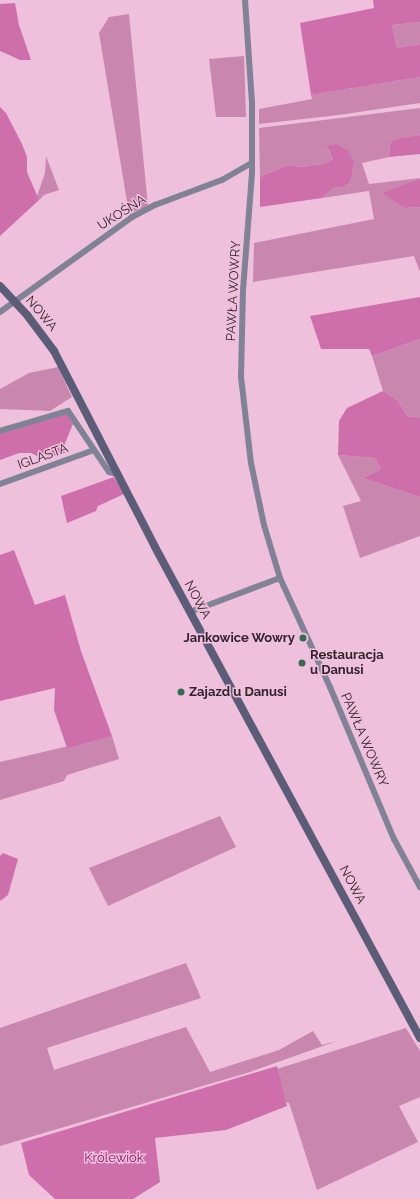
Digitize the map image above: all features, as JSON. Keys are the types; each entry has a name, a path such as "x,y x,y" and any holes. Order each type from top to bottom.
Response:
{"street":[{"name":"PAWŁA WOWRY","path":"245,0 252,103 252,163 243,289 241,376 251,464 264,525 280,578 330,687 394,839 420,887"},
{"name":"UKOŚNA","path":"0,312 132,217 155,205 222,180 252,163"},
{"name":"NOWA","path":"0,286 15,302 54,351 190,612 417,1024 420,1038"},
{"path":"0,430 68,411 109,472 118,474"},
{"name":"IGLASTA","path":"0,484 94,450"},
{"path":"190,612 280,578"}],"shaded area":[{"path":"129,14 148,206 129,214 99,33 109,17"},
{"path":"420,22 420,44 397,48 392,25"},
{"path":"244,56 246,117 216,117 209,59"},
{"path":"420,77 420,103 339,115 259,124 259,109 312,99 311,95"},
{"path":"420,108 420,135 390,144 389,157 362,163 369,184 420,178 405,208 420,207 420,272 414,256 253,282 254,243 374,219 369,191 322,198 333,188 344,187 350,182 327,147 333,159 323,164 302,167 287,165 260,177 259,128"},
{"path":"46,156 59,190 44,195 39,200 37,196 45,173"},
{"path":"420,339 420,418 407,416 398,401 383,391 372,356"},
{"path":"58,367 72,397 50,411 0,409 0,389 29,373"},
{"path":"338,455 375,458 381,469 363,478 420,497 420,536 360,558 343,506 361,501"},
{"path":"112,736 119,759 67,775 64,781 0,800 0,762"},
{"path":"220,816 236,847 108,906 89,868"},
{"path":"186,963 201,998 47,1048 54,1070 186,1027 210,1072 279,1050 313,1031 322,1045 337,1041 250,1072 0,1146 0,1028"},
{"path":"406,1028 420,1051 420,1097 399,1106 418,1142 317,1190 289,1103 286,1102 277,1069"}],"green space":[{"path":"373,0 420,0 420,22 392,25 397,48 420,44 420,77 311,95 300,23 374,8"},
{"path":"15,3 19,25 31,60 20,60 0,51 0,4"},
{"path":"0,107 6,113 22,144 27,157 27,172 39,200 0,236"},
{"path":"420,135 420,154 389,157 390,144 394,140"},
{"path":"336,144 347,150 354,162 350,182 344,187 333,188 322,198 260,207 260,177 287,165 302,167 323,164 333,159 327,146"},
{"path":"420,179 420,207 405,208 382,193"},
{"path":"420,297 420,339 372,356 369,349 321,349 310,316"},
{"path":"383,391 398,401 407,416 420,418 420,497 363,478 381,469 375,458 338,455 339,421 347,408"},
{"path":"67,414 73,424 64,446 65,453 43,459 31,453 19,453 0,460 0,434"},
{"path":"114,477 124,494 98,506 96,511 67,523 61,496"},
{"path":"14,550 35,605 65,595 81,651 112,736 67,748 54,710 55,688 0,701 0,555"},
{"path":"3,853 18,859 8,895 0,901 0,856"},
{"name":"Królewiok","path":"277,1066 287,1106 226,1130 155,1138 160,1182 133,1199 55,1199 29,1175 21,1143"}],"place":[{"name":"Jankowice Wowry","path":"303,638"},
{"name":"Restauracja u Danusi","path":"302,663"},
{"name":"Zajazd u Danusi","path":"181,692"}]}
